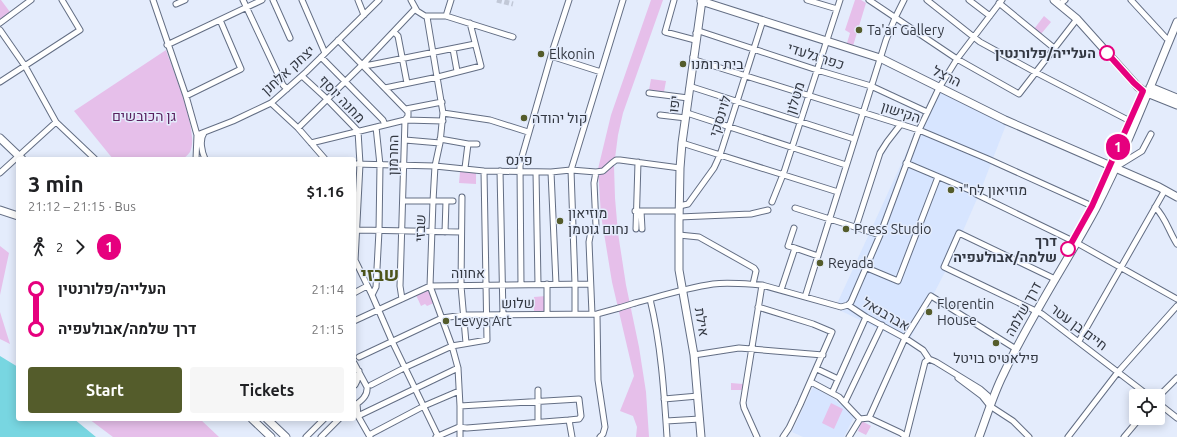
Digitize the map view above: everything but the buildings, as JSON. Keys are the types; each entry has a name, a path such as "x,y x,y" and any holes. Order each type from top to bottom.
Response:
{"street":[{"path":"0,23 31,0"},
{"path":"0,82 80,30 62,0"},
{"path":"153,0 167,45 186,96 197,135 196,157"},
{"path":"176,4 185,0"},
{"path":"243,0 283,85 287,89"},
{"path":"167,45 262,0"},
{"path":"273,0 290,38"},
{"path":"302,0 323,55 345,82 383,120 384,125"},
{"path":"358,0 364,15"},
{"name":"יצחק אלחנן","path":"197,135 271,104 302,76 379,0"},
{"path":"411,0 415,9 427,17 446,16 513,37"},
{"path":"446,16 451,0"},
{"path":"522,284 521,160 528,132 569,0"},
{"path":"575,314 576,284 571,170 623,0"},
{"name":"כפר גלעדי","path":"674,0 665,32 696,37 699,31 817,70 871,86 927,112"},
{"name":"יפו","path":"679,211 682,142 700,0"},
{"name":"הרצל","path":"700,0 880,58 1005,120 1176,196"},
{"path":"807,0 837,9"},
{"name":"מטלון","path":"772,202 783,174 840,0"},
{"path":"869,0 957,59 1019,94 1077,19"},
{"path":"805,297 880,58 895,18 904,0"},
{"path":"927,0 973,37 1035,72 1130,121 1134,125"},
{"path":"969,0 990,16"},
{"path":"1131,0 1166,38 1170,39"},
{"path":"1060,1 1134,83 1177,106"},
{"path":"848,305 851,302 867,268 927,112 957,59 1001,2 1054,48"},
{"path":"298,128 362,65 415,9"},
{"name":"שבזי","path":"427,17 443,113 440,141 435,166 430,286 452,346 458,368 460,437"},
{"path":"186,96 240,69 220,20"},
{"name":"לוינסקי","path":"679,211 688,204 714,168 746,76 763,20"},
{"name":"דרך שלמה","path":"979,437 1000,381 1016,349 1077,243 1115,168 1177,22"},
{"path":"385,88 481,66 470,23"},
{"path":"0,30 25,66 56,122 93,157"},
{"path":"394,32 398,36 407,83"},
{"path":"338,40 406,109 442,102"},
{"path":"362,65 370,65 475,44"},
{"path":"453,49 457,71"},
{"path":"551,56 601,72"},
{"name":"הקישון","path":"693,57 696,60 919,130 1096,207"},
{"name":"מחנה יוסף","path":"302,76 358,131 356,247"},
{"path":"689,89 692,87 854,139"},
{"path":"1148,90 1177,98"},
{"path":"649,93 688,98"},
{"path":"271,104 298,128 323,157"},
{"name":"החרמון","path":"402,299 400,286 405,165 405,120 408,116 406,109"},
{"path":"443,113 490,120 528,132"},
{"path":"660,115 690,114 846,165"},
{"path":"311,143 405,120 443,121"},
{"path":"0,138 20,157 56,122"},
{"path":"856,227 880,153 901,124"},
{"path":"372,295 376,287 379,231 380,165 376,127"},
{"path":"204,133 202,139 204,157"},
{"path":"1115,168 1142,151 1151,134"},
{"path":"405,140 477,144"},
{"path":"682,142 838,192"},
{"path":"465,168 468,144"},
{"path":"0,173 16,160"},
{"path":"601,436 605,427 598,380 594,314 590,284 590,235 591,231 596,226 594,183 596,172 603,171 616,160 680,168"},
{"path":"636,229 638,211 638,162"},
{"name":"פינס","path":"357,164 435,166 484,171 551,172 571,170 596,172"},
{"path":"906,164 972,191 1077,243 1177,299"},
{"path":"356,384 361,383 368,384 452,346 487,340 484,171"},
{"path":"500,171 503,285 502,315"},
{"path":"536,172 538,284"},
{"path":"551,172 556,284"},
{"path":"867,268 898,281 938,177"},
{"path":"1079,341 1165,190"},
{"path":"462,197 461,286 466,343"},
{"path":"403,201 453,201"},
{"path":"446,201 446,232"},
{"path":"1155,207 1165,220 1171,236 1177,244"},
{"path":"795,208 880,235"},
{"path":"0,210 16,215"},
{"path":"638,211 751,214 768,210"},
{"path":"638,211 642,229"},
{"name":"אילת","path":"679,211 679,270 684,289 694,355 701,437"},
{"path":"794,228 788,246 818,256"},
{"path":"356,230 461,232"},
{"name":"חיים בן עטר","path":"1055,279 959,233 944,267 1037,311 1079,341 1141,389"},
{"path":"679,235 699,237 754,268 756,271 753,284"},
{"path":"781,290 795,248"},
{"path":"356,265 368,286 437,436 459,427 466,428 569,420 579,419 581,416 579,399 460,406"},
{"path":"547,284 547,314"},
{"name":"אחווה","path":"356,320 430,286 590,284"},
{"name":"אברבנאל","path":"684,289 714,284 753,284 781,290 840,307 848,305 923,350 929,359 952,372 986,400 990,406 1013,421 1029,437"},
{"path":"757,437 743,405 762,285"},
{"path":"356,291 368,286"},
{"name":"שלוש","path":"359,357 442,318 464,315 594,314 635,304 684,289"},
{"path":"869,418 905,338 931,296 1016,349"},
{"path":"650,299 660,354 667,437"},
{"path":"1068,437 1118,372 1177,306"},
{"path":"758,307 813,324 832,332 811,382 789,428 783,437"},
{"path":"832,392 866,317"},
{"path":"845,402 882,325"},
{"path":"694,355 739,348 822,355"},
{"path":"906,437 925,362 929,359"},
{"path":"356,366 368,384 368,391 366,395 356,404"},
{"path":"358,416 458,368"},
{"path":"817,369 838,379"},
{"path":"356,382 358,379 359,370"},
{"path":"1165,390 1177,378"},
{"path":"811,382 832,392 845,402 860,418"},
{"path":"538,390 538,422"},
{"path":"356,409 358,416 369,436 424,406 459,391"},
{"path":"664,399 698,396"},
{"path":"1165,409 1177,418"},
{"path":"860,418 869,418 901,432 906,437"},
{"path":"849,437 860,418"},
{"path":"666,421 700,419"},
{"path":"569,420 572,437"},
{"path":"254,421 271,437"},
{"path":"269,421 286,437"},
{"path":"306,437 322,421"},
{"path":"321,437 337,421"},
{"path":"1124,437 1134,425"}],"shaded area":[{"path":"938,84 1009,117 980,192 945,272 908,343 835,308"},
{"path":"813,387 831,397 855,415 844,437 803,437 792,432"}],"green space":[{"path":"0,0 10,12 0,19"},
{"path":"651,0 663,0 623,113 618,135 614,166 618,233 646,392 649,437 636,437 637,427 633,416 620,411 634,376 612,282 601,215 598,169 611,115"},
{"path":"855,0 861,0 866,3 853,46 847,43 850,33 845,30"},
{"path":"1044,16 1051,22 1041,34 1034,29"},
{"name":"גן הכובשים","path":"166,50 189,117 192,143 190,152 185,157 111,157 74,111"},
{"path":"651,79 666,81 664,92 649,90"},
{"path":"460,172 476,172 476,184 459,183"},
{"path":"0,246 9,253 0,295"},
{"path":"429,289 434,303 427,306 425,304 421,306 416,295"},
{"path":"546,296 546,313 534,313 534,297"},
{"path":"0,312 10,344 0,339"},
{"path":"731,383 743,384 743,390 731,390"},
{"path":"831,403 843,409 834,429 822,423"},
{"path":"92,421 202,421 219,437 113,437"},
{"path":"862,421 871,426 866,435 858,431"}],"water":[{"path":"0,356 16,366 16,421 76,421 96,437 0,437"}],"tunnel":[{"path":"497,0 513,4"}],"bus line":[{"name":"1","path":"1068,249 1092,206 1143,91 1107,53"}],"place":[{"name":"Ta'ar Gallery","path":"859,30"},
{"name":"העלייה/פלורנטין","path":"1107,53"},
{"name":"Elkonin","path":"541,54"},
{"name":"בית רומנו","path":"683,64"},
{"name":"קול יהודה","path":"524,118"},
{"name":"מוזיאון לח\"י","path":"951,190"},
{"name":"מוזיאון נחום גוטמן","path":"560,221"},
{"name":"Press Studio","path":"846,229"},
{"name":"דרך שלמה/אבולעפיה","path":"1068,249"},
{"name":"Reyada","path":"820,263"},
{"name":"Florentin House","path":"929,312"},
{"name":"Levys Art","path":"446,321"},
{"name":"פילאטיס בויטל","path":"996,343"}],"district":[{"name":"שבזי","path":"380,274"}]}
